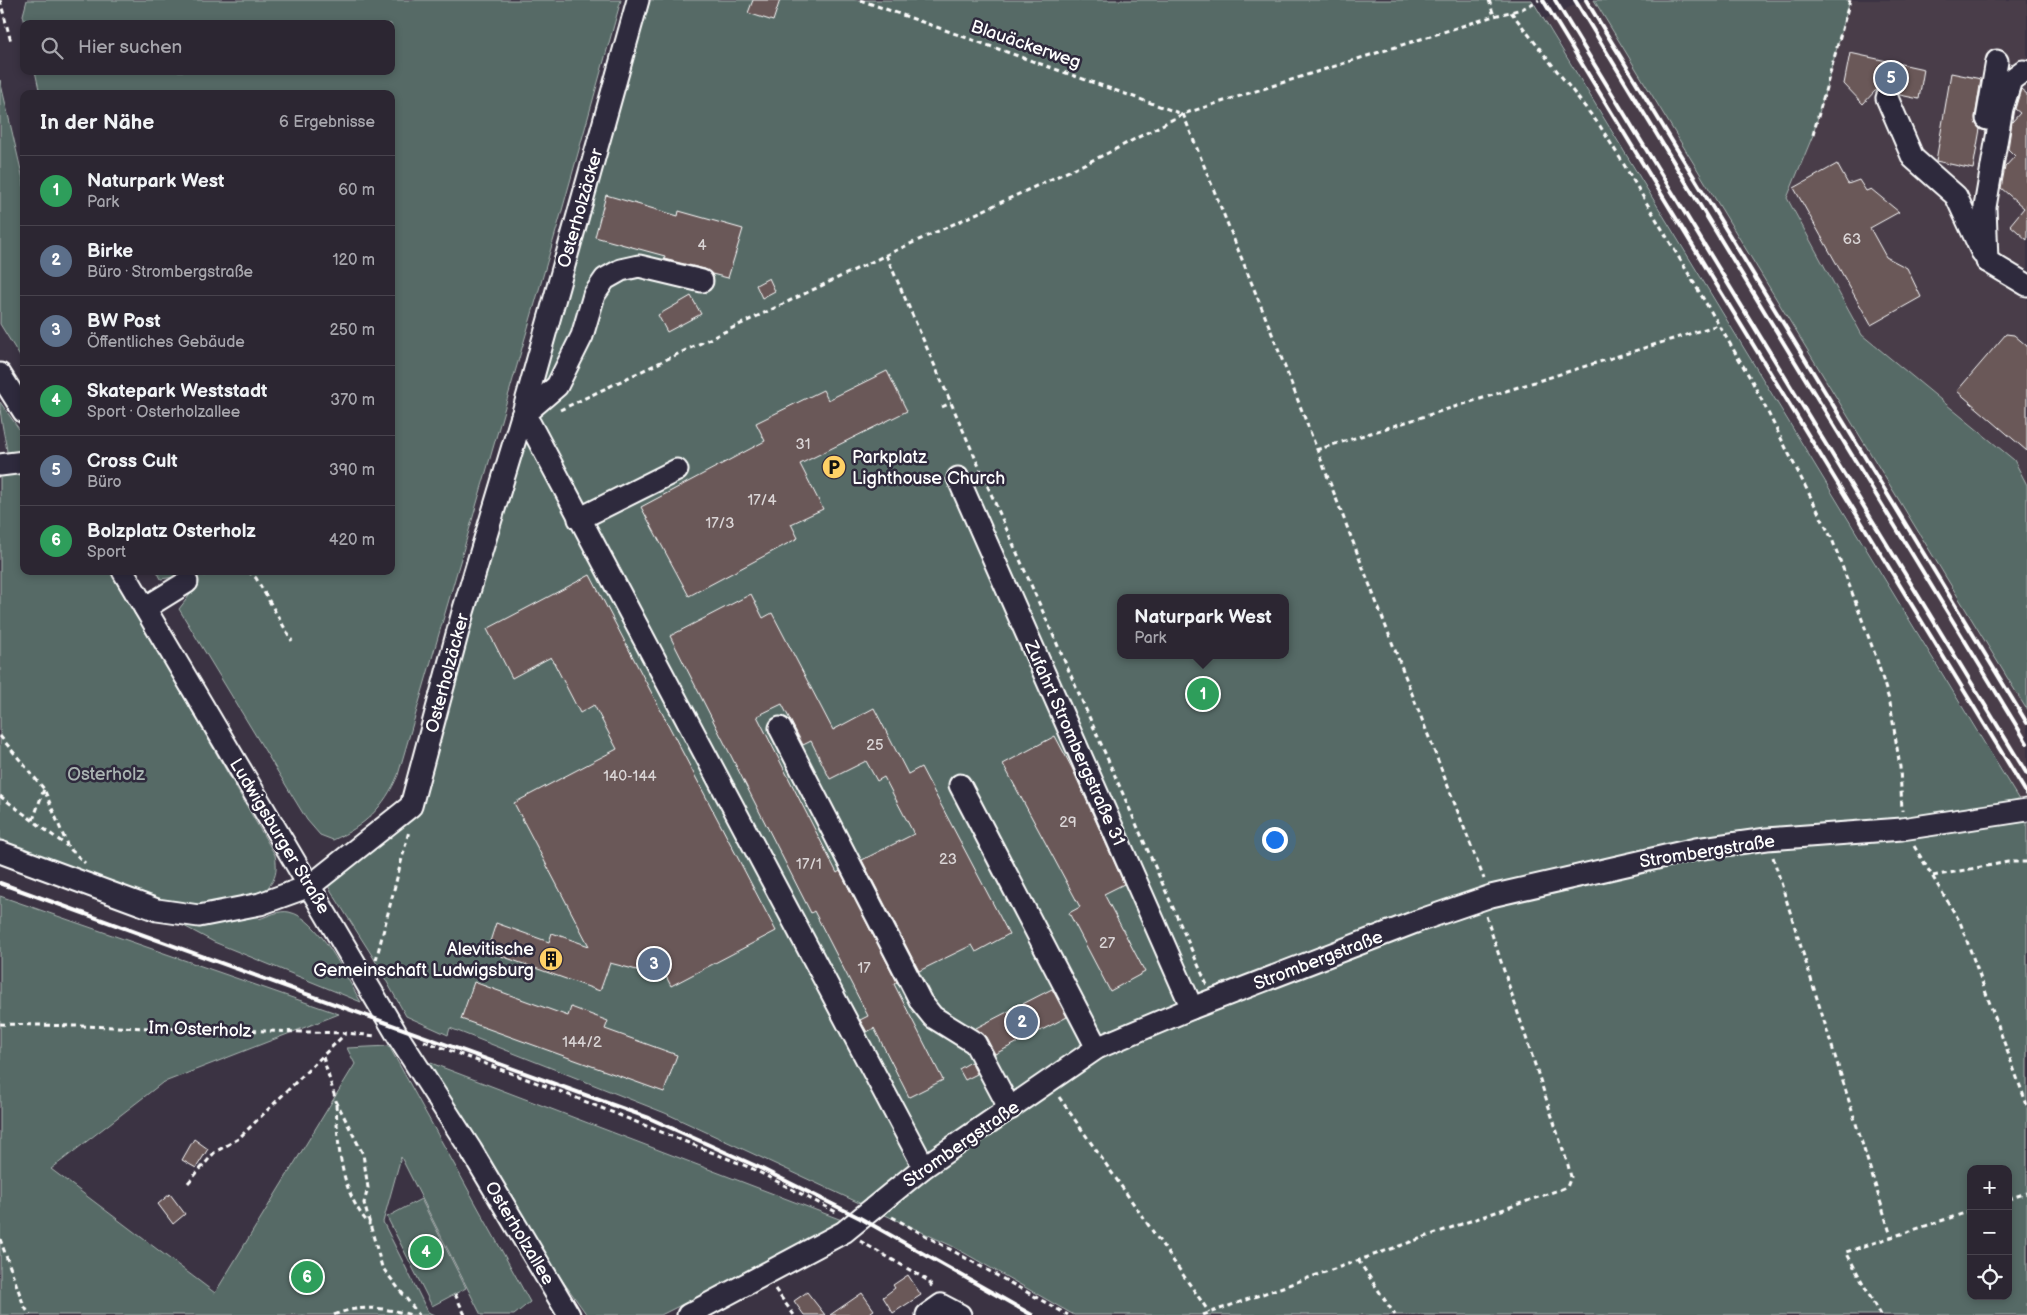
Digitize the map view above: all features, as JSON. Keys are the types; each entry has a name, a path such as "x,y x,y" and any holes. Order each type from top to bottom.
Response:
{"street":[{"name":"Osterholzäcker","path":"411,806 463,612 522,416 638,0"},
{"path":"1966,214 1973,201 1997,61"},
{"path":"1987,261 1985,207 2002,108 2011,80 2023,71 2027,72"},
{"path":"1887,98 1913,158 1956,196 1987,261 2027,285"},
{"path":"702,281 638,266 621,270 605,279 594,295 582,336 557,386 522,416 530,424 924,1167"},
{"path":"0,374 20,406"},
{"path":"0,465 20,462"},
{"path":"579,519 676,470"},
{"name":"Zufahrt Strombergstraße 31","path":"958,478 1192,1008"},
{"name":"Ludwigsburger Straße","path":"125,575 399,1038 471,1150"},
{"path":"145,608 187,582"},
{"path":"780,728 921,1002 933,1017 974,1043 1010,1109"},
{"path":"960,785 1097,1048"},
{"path":"0,852 157,910 199,916 260,904 310,886 411,806"},
{"name":"Strombergstraße","path":"688,1315 766,1275 850,1227 924,1167 1049,1083 1097,1048 1192,1008 1418,921 1486,898 1696,849 1767,839 1902,829 2027,810"},
{"name":"Osterholzallee","path":"471,1150 569,1315"}],"path":[{"path":"0,0 11,42"},
{"name":"Blauäckerweg","path":"860,0 1183,114"},
{"path":"1489,0 1494,16"},
{"path":"556,412 886,255 1106,154 1183,114 1511,12 1539,0"},
{"path":"1813,135 1850,0"},
{"path":"1511,12 1600,126 1752,381 1832,539 1876,657 1890,703 1902,783 1902,829 1960,922 2027,1105"},
{"path":"1183,114 1316,450 1486,898 1571,1177 1567,1187 1203,1315"},
{"path":"886,255 1214,1000"},
{"path":"1316,450 1718,325"},
{"path":"942,407 951,403"},
{"path":"253,575 292,641"},
{"path":"0,736 44,789 68,846"},
{"path":"33,820 44,789"},
{"path":"0,796 68,846 92,869"},
{"path":"369,985 412,820 411,806"},
{"path":"1767,839 1891,1236"},
{"path":"1933,876 2008,862 2027,862"},
{"name":"Im Osterholz","path":"0,1024 345,1033 399,1038 414,1036 751,1168 850,1227 928,1281 943,1312"},
{"path":"188,1184 215,1152 238,1139 323,1057 345,1033"},
{"path":"323,1057 336,1101 363,1154 368,1188 364,1202 382,1267 418,1315"},
{"path":"1049,1083 1209,1312"},
{"path":"336,1101 338,1137 347,1190 357,1211 371,1226"},
{"path":"2012,1198 2027,1193"},
{"path":"874,1207 1068,1315"},
{"path":"1880,1315 1846,1252 1967,1212"},
{"path":"0,1239 24,1306 30,1315"},
{"path":"1358,1260 1394,1315"},
{"path":"766,1275 794,1315"},
{"path":"455,1294 465,1315"},
{"path":"334,1315 348,1309 385,1308 412,1315"}],"shaded area":[{"path":"1585,0 1594,0 2027,710 2027,814 1545,19"},
{"path":"1850,0 2027,0 2027,485 2014,460 1862,335 1787,198 1813,135"}],"green space":[{"path":"27,0 621,0 561,214 398,775 380,806 364,822 333,840 320,835 307,820 179,609 192,592 181,576 161,579 159,575 395,575 395,90 39,90 36,75 395,75 395,20 24,20 23,15"},
{"path":"650,0 1532,0 2027,813 2027,1315 1074,1315 952,1246 665,1113 450,1028 448,1035 406,1016 373,957 326,883 418,815 598,173"},
{"path":"1594,0 1850,0 1813,135 1787,198 1862,335 2014,460 2027,485 2027,710"},
{"path":"0,80 20,166 20,356 0,324"},
{"path":"0,402 20,430 20,458 8,459"},
{"name":"Osterholz","path":"20,468 20,575 113,575 275,855 276,871 274,878 267,888 249,902 259,919 277,913 289,912 311,925 331,949 361,1002 214,942 131,898 0,848 0,470"},
{"path":"0,896 339,1014 162,1083 51,1169 215,1293 355,1064 347,1048 389,1046 530,1302 514,1315 481,1315 401,1157 383,1222 428,1312 434,1315 0,1315"},
{"path":"410,1055 847,1222 661,1315 587,1315 485,1172"},
{"path":"421,1199 466,1288 432,1306 387,1217"}],"building":[{"path":"753,0 780,0 773,21 748,13"},
{"path":"1850,53 1924,69 1919,99 1900,95 1895,88 1888,86 1875,91 1863,104 1844,84"},
{"path":"1951,73 1981,79 1975,117 1976,124 1980,129 1973,169 1936,161"},
{"path":"2021,89 2027,94 2027,240 2010,225 2024,208 2001,188 2005,167 2015,156 2008,149 2012,122 2020,113 2015,109"},
{"path":"1837,164 1848,184 1859,180 1866,191 1871,189 1899,212 1870,228 1886,257 1907,268 1921,297 1871,325 1794,188"},
{"path":"606,195 678,216 679,211 743,229 728,278 712,274 705,269 664,259 665,256 595,237"},
{"path":"769,278 775,291 762,298 756,285"},
{"path":"691,296 701,314 667,332 658,315"},
{"path":"2006,334 2014,335 2027,346 2027,451 1957,391"},
{"path":"887,371 907,411 800,464 823,509 791,524 798,538 689,596 641,507 765,441 756,423 823,390 828,400"},
{"path":"590,575 776,931 671,986 657,959 637,970 610,963 600,991 487,951 496,923 549,942 552,933 589,946 514,803 617,749 594,705 580,713 551,657 512,678 487,629"},
{"path":"751,594 763,618 772,613 833,730 874,708 908,774 921,767 1009,934 976,952 972,945 919,971 862,860 914,834 884,777 877,781 866,761 830,779 811,741 803,745 782,704 757,716 837,873 840,871 897,982 894,984 943,1080 909,1097 874,1028 867,1032 860,1020 868,1016 814,911 811,913 670,636"},
{"path":"1055,736 1072,768 1124,884 1104,894 1145,972 1110,991 1069,913 1080,907 1003,764"},
{"path":"474,982 568,1016 571,1007 608,1021 605,1029 677,1055 664,1092 461,1019"},
{"path":"1052,989 1067,1017 995,1054 986,1037 976,1028"},
{"path":"971,1062 977,1074 965,1080 959,1069"},
{"path":"194,1139 208,1149 196,1168 182,1160"},
{"path":"170,1194 185,1214 173,1224 158,1204"},
{"path":"908,1275 921,1295 893,1313 883,1297 895,1288 893,1285"},
{"path":"807,1292 825,1315 804,1315 794,1301"},
{"path":"862,1293 874,1310 866,1315 830,1315"}],"railway":[{"path":"1543,0 2027,794"},
{"path":"1555,0 2027,774"},
{"path":"1575,0 2027,743"},
{"path":"1586,0 2027,723"},
{"path":"0,883 649,1118 756,1166 860,1218 1032,1315"}],"place":[{"name":"Cross Cult","path":"1891,78"},
{"name":"Parkplatz Lighthouse Church","path":"834,467"},
{"name":"Naturpark West","path":"1203,694"},
{"name":"Alevitische Gemeinschaft Ludwigsburg","path":"551,959"},
{"name":"BW Post","path":"654,964"},
{"name":"Birke","path":"1022,1022"},
{"name":"Skatepark Weststadt","path":"426,1252"},
{"name":"Bolzplatz Osterholz","path":"307,1277"}]}
